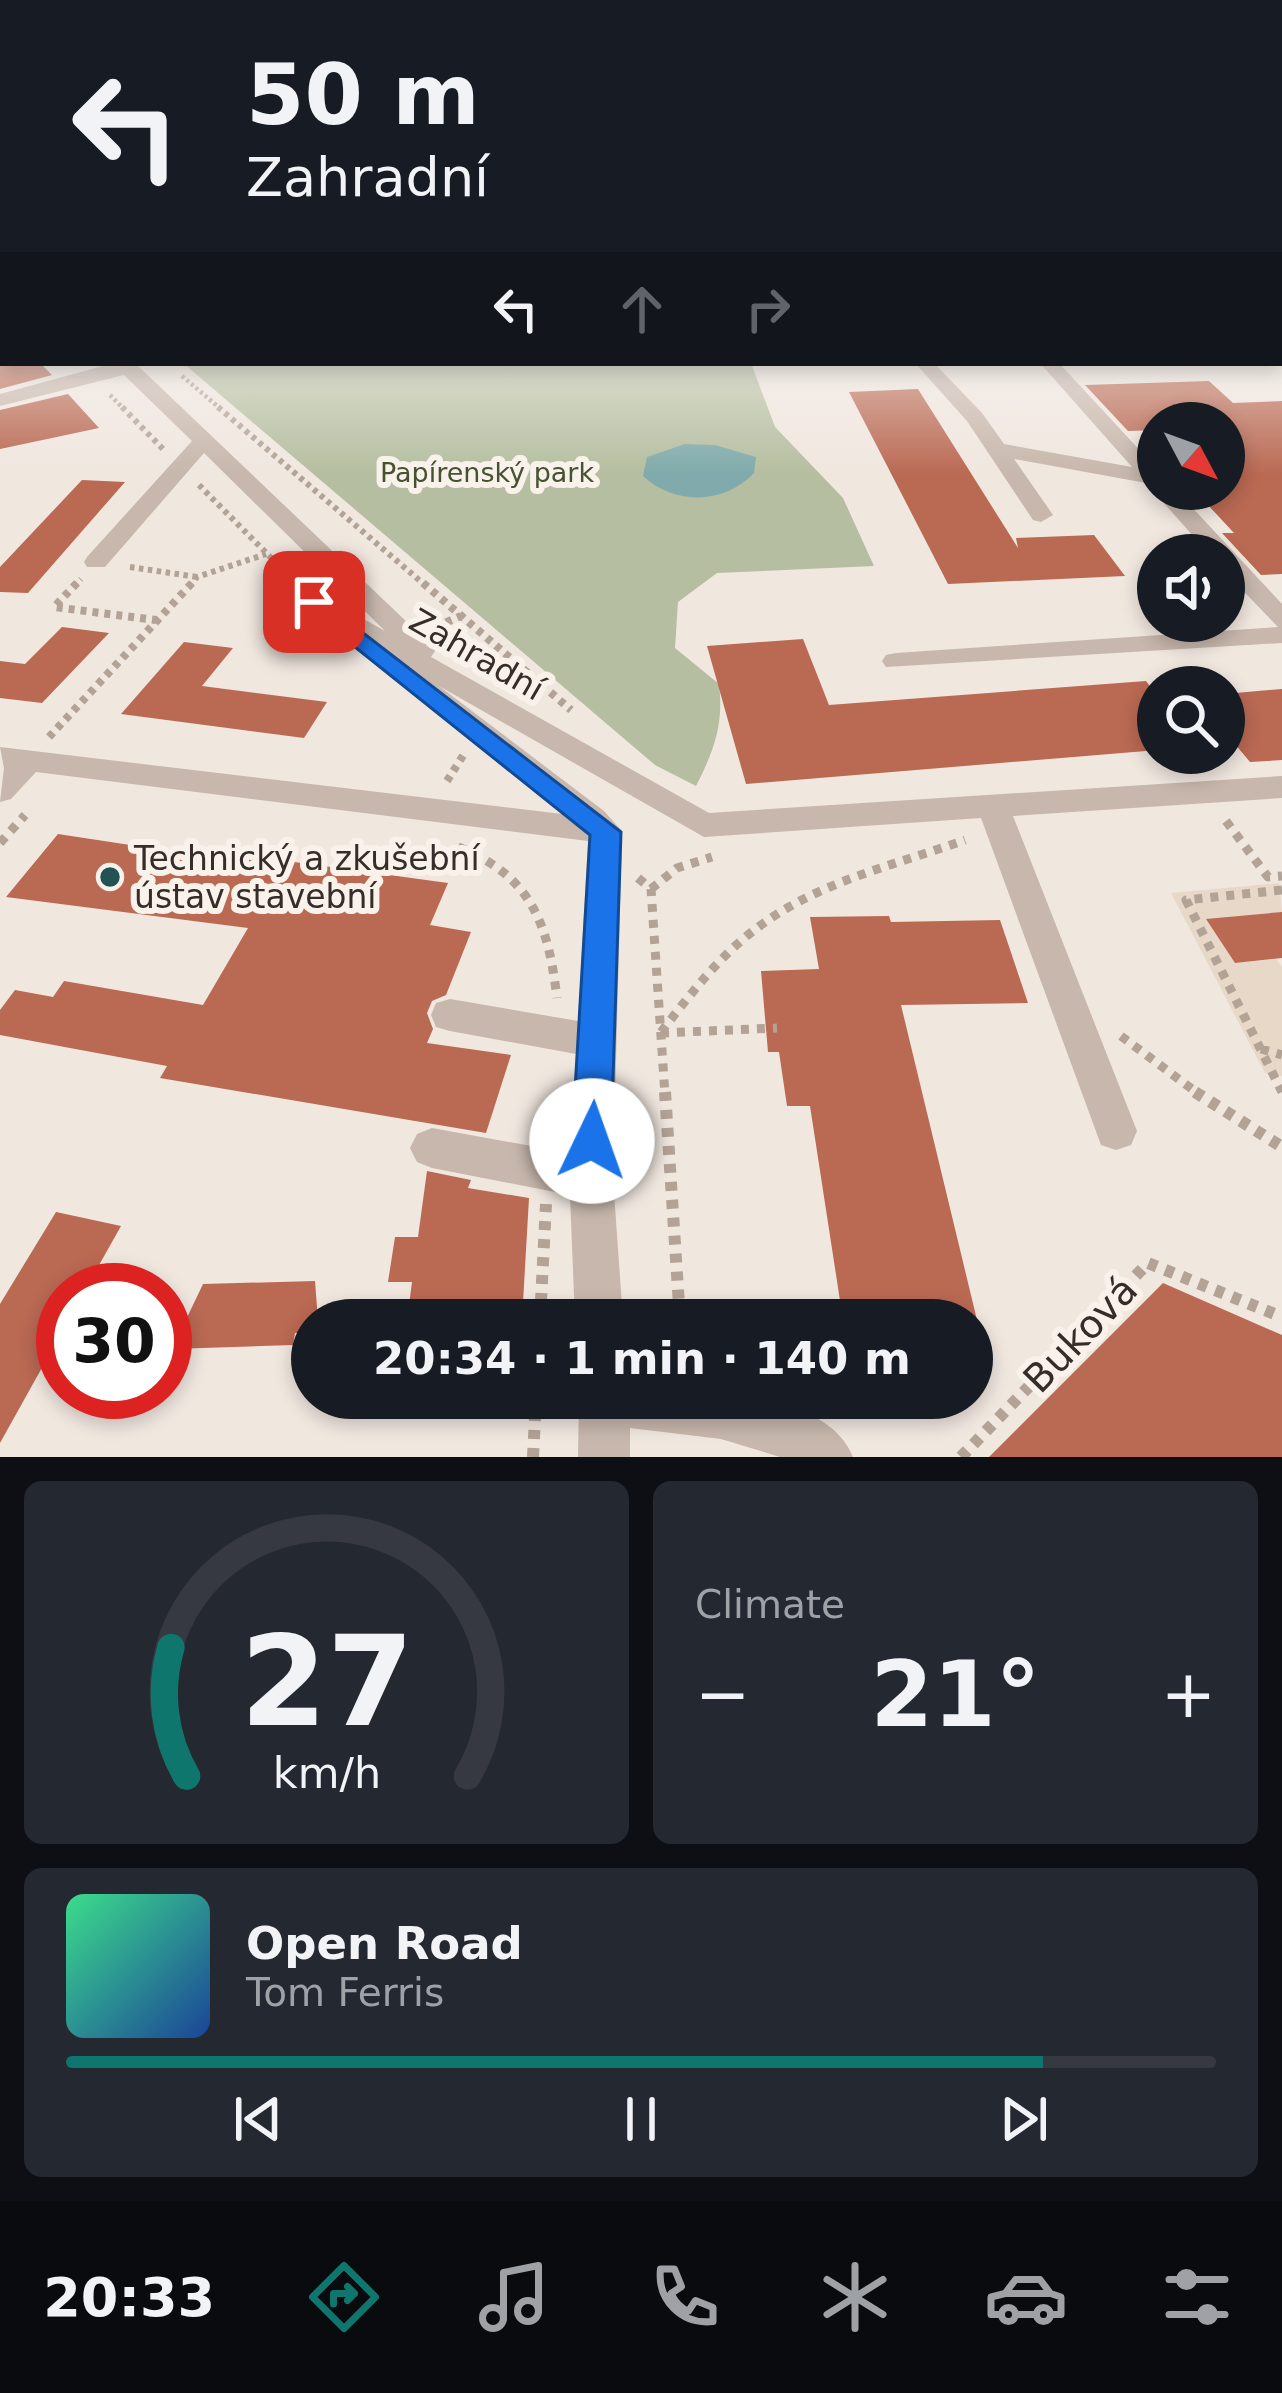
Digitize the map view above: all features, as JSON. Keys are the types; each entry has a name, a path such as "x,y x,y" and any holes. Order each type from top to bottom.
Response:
{"street":[{"path":"0,400 123,366"},
{"path":"127,366 605,832"},
{"path":"927,366 975,417 1041,514"},
{"path":"1052,366 1137,460"},
{"path":"96,562 204,441"},
{"path":"997,449 1137,479"},
{"path":"1183,510 1205,534"},
{"path":"1245,579 1282,620"},
{"name":"Zahradní","path":"314,602 605,832"},
{"name":"Zahradní","path":"314,602 704,825 1282,788"},
{"path":"896,661 1282,635"},
{"path":"0,791 14,759 605,832"},
{"path":"993,806 1116,1131"},
{"path":"595,1299 570,1174 576,1037 605,832"},
{"path":"449,1015 576,1037"},
{"path":"432,1148 570,1174"},
{"path":"604,1419 604,1457"},
{"path":"748,1419 798,1438 827,1457"}],"path":[{"path":"170,366 581,719"},
{"path":"92,377 314,602"},
{"path":"157,620 54,607 96,562 196,577 308,541"},
{"path":"14,759 196,577"},
{"path":"438,791 465,755 448,739"},
{"path":"1226,821 1268,877 1282,875"},
{"path":"777,1028 661,1034 712,968 760,926 832,888 976,836 928,840"},
{"path":"434,843 484,855 539,909 576,1037"},
{"path":"651,890 676,868 737,855"},
{"path":"1282,890 1186,900 1282,1092"},
{"path":"1113,1030 1165,1073 1282,1147"},
{"path":"1261,1049 1282,1055"},
{"path":"544,1299 570,1174"},
{"name":"Buková","path":"961,1457 1148,1263 1282,1317"},
{"path":"533,1457 535,1419"}],"green space":[{"name":"Papírenský park","path":"187,366 752,366 775,427 843,498 874,566 717,573 678,602 675,648 719,684 720,712 716,737 696,786 655,765"}],"shaded area":[{"path":"1279,883 1282,912 1207,920 1235,963 1276,959 1282,967 1282,1076 1265,1073 1171,893"}],"water":[{"path":"685,444 715,445 756,457 754,473 729,491 700,497 670,493 643,476 647,457"}],"building":[{"path":"0,366 43,366 52,375 0,389"},
{"path":"1209,381 1232,402 1137,402 1137,431 1128,431 1085,385"},
{"path":"918,389 1018,548 1016,538 1094,535 1125,576 948,584 849,392"},
{"path":"68,394 99,428 0,449 0,410"},
{"path":"1282,401 1282,574 1261,575 1245,558 1245,534 1222,533 1234,533 1213,510 1245,510 1245,403"},
{"path":"82,480 125,482 28,593 0,592 0,567"},
{"path":"62,627 109,633 42,703 0,698 0,661 25,664"},
{"path":"803,639 829,705 1137,682 1137,752 746,784 707,646"},
{"path":"184,642 233,648 202,686 327,702 304,738 121,714"},
{"path":"1282,689 1282,760 1250,762 1245,756 1245,692"},
{"path":"58,834 209,857 214,851 448,883 430,925 471,932 446,995 432,1001 427,1013 433,1029 427,1043 511,1055 486,1133 160,1078 167,1066 0,1035 0,1010 15,990 53,997 64,981 203,1005 248,928 6,897"},
{"path":"1282,912 1282,958 1235,963 1206,919"},
{"path":"889,916 891,922 1000,920 1028,1003 901,1005 972,1299 840,1299 810,1106 787,1106 779,1052 768,1052 761,971 819,969 810,917"},
{"path":"427,1171 471,1180 468,1188 529,1198 523,1299 410,1299 412,1282 388,1282 395,1237 418,1237"},
{"path":"56,1212 121,1226 100,1263 36,1263 36,1378 0,1443 0,1304"},
{"path":"315,1281 316,1299 291,1299 291,1345 192,1348 192,1307 203,1284"},
{"path":"1163,1283 1282,1335 1282,1457 989,1457"}],"place":[{"name":"Technický a zkušební ústav stavební","path":"110,877"}],"route":[{"path":"314,602 605,832 592,1141"}]}
